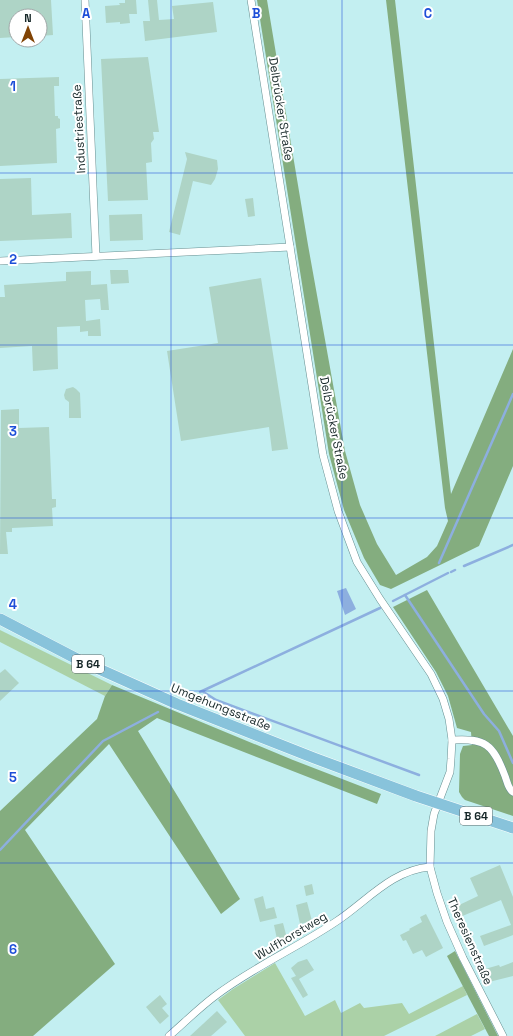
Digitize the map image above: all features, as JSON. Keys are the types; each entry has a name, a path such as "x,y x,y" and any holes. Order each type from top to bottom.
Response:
{"main road":[{"name":"Umgehungsstraße","path":"0,619 79,660 177,704 314,758 438,803"},
{"name":"B 64","path":"438,803 513,828"}],"street":[{"name":"Industriestraße","path":"84,0 96,256"},
{"name":"Delbrücker Straße","path":"251,0 323,455 338,511 358,562 380,599 431,674 440,693 449,719 452,740 450,772 438,803"},
{"path":"0,261 290,247"},
{"path":"452,740 470,739 479,741 490,747 510,790 513,792"},
{"name":"Theresienstraße","path":"438,803 434,814 431,831 430,867 437,893 462,958 503,1036"},
{"name":"Wulfhorstweg","path":"169,1036 215,996 337,921 385,884 403,874 420,868 430,867"}],"green space":[{"path":"257,0 267,0 308,245 345,451 360,505 377,544 396,575 427,557 437,546 448,521 445,508 386,0 395,0 451,494 513,349 513,466 479,546 391,589 380,585 364,558 344,510 329,454"},
{"path":"427,590 513,736 513,816 465,800 459,792 460,754 463,746 472,745 471,732 457,728 448,696 436,672 393,607"},
{"path":"0,630 112,685 105,696 0,642"},
{"path":"112,685 293,760 381,794 377,804 157,718 138,731 240,899 221,914 109,744 25,830 115,964 33,1036 0,1036 0,811 97,719 105,696"},
{"path":"455,951 498,1036 489,1036 447,956"},
{"path":"275,963 305,1016 335,1000 341,1013 360,1003 364,1008 402,1003 409,1014 463,986 467,995 384,1036 245,1036 218,1000"},
{"path":"477,1014 485,1029 471,1036 435,1036"}],"water":[{"path":"346,588 356,609 345,615 337,591"}],"building":[{"path":"0,0 51,0 53,35 48,35 48,8 8,8 8,38 0,38"},
{"path":"125,0 136,0 137,14 129,14 130,23 106,23 105,6 120,5 119,3 125,3"},
{"path":"148,0 157,0 159,20 174,19 172,6 213,2 217,32 145,41 143,21 150,21"},
{"path":"148,57 159,132 153,132 154,139 151,143 152,162 146,163 148,200 108,201 101,59"},
{"path":"59,77 59,86 54,86 55,116 58,116 60,119 60,128 56,129 57,163 0,166 0,79"},
{"path":"185,152 217,160 218,169 215,179 211,185 193,181 180,235 169,232 187,159"},
{"path":"31,178 32,215 71,213 72,238 0,241 0,179"},
{"path":"253,198 255,216 248,217 245,199"},
{"path":"142,214 143,240 110,241 109,215"},
{"path":"110,270 128,270 129,283 111,284"},
{"path":"91,271 91,285 107,284 109,310 101,310 100,299 85,300 86,321 100,319 101,336 88,336 88,331 80,332 80,326 57,327 58,369 33,371 32,346 0,348 0,297 5,297 4,285 66,281 66,272"},
{"path":"261,278 288,449 272,451 269,427 181,441 167,351 218,343 209,287"},
{"path":"73,387 80,393 81,418 69,418 69,402 65,399 64,395 66,389"},
{"path":"19,409 19,428 49,427 52,499 56,499 56,507 52,508 53,526 12,528 12,532 6,532 8,554 0,554 1,410"},
{"path":"5,669 19,683 0,701 0,673"},
{"path":"500,865 513,897 513,935 484,946 480,936 511,925 501,900 460,917 455,907 478,896 470,878"},
{"path":"312,884 314,894 306,896 304,886"},
{"path":"263,896 266,909 274,907 277,918 260,922 254,899"},
{"path":"307,902 312,921 300,924 296,905"},
{"path":"426,914 443,948 426,957 422,950 413,954 406,940 403,941 400,935 422,922 420,917"},
{"path":"283,923 288,942 278,944 274,925"},
{"path":"307,959 314,970 299,979 308,995 303,998 291,978 296,976 291,968 298,962"},
{"path":"513,962 513,976 489,982 485,969 499,965 500,967"},
{"path":"160,995 167,1004 162,1008 169,1016 160,1024 146,1007"},
{"path":"217,1011 227,1022 211,1036 190,1036"}],"waterway":[{"path":"439,563 513,394"},
{"path":"464,566 513,545"},
{"path":"451,572 455,570"},
{"path":"393,601 448,573"},
{"path":"405,595 484,714 499,731 513,763"},
{"path":"200,692 380,608"},
{"path":"202,691 216,700 419,775"},
{"path":"0,850 103,741 158,712"}]}
